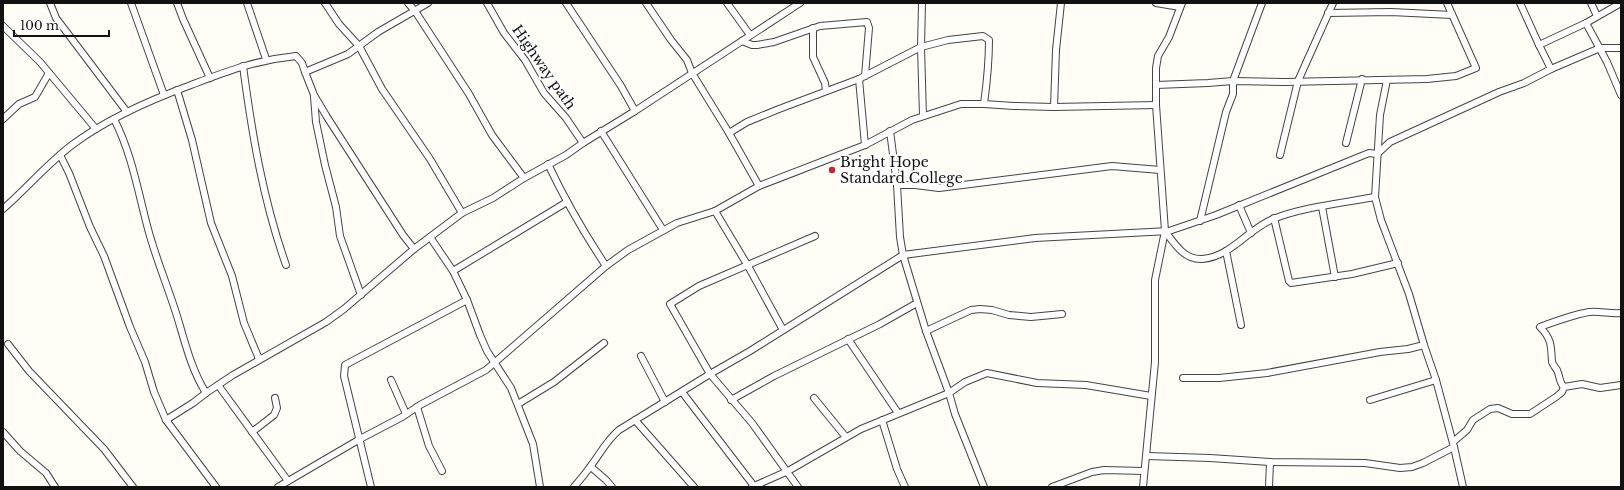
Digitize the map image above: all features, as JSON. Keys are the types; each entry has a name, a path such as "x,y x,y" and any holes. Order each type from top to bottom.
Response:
{"street":[{"path":"50,3 56,18 127,112"},
{"path":"131,3 164,95"},
{"path":"177,3 210,78"},
{"path":"247,3 266,60"},
{"path":"326,3 339,24 359,46 382,89 430,158 462,213"},
{"path":"408,3 469,94 492,135 524,178"},
{"path":"305,72 348,54 378,32 415,12 428,3"},
{"name":"Highway path","path":"487,3 504,34 524,60 544,93 566,118 583,143"},
{"path":"566,3 636,111"},
{"path":"646,3 671,40 687,60 692,73 729,133 759,186"},
{"path":"726,3 750,35"},
{"path":"166,420 259,359 326,322 361,295 414,249 462,213 493,198 524,178 566,155 601,131 636,111 800,3"},
{"path":"922,3 921,47 923,116"},
{"path":"1054,107 1056,50 1061,3"},
{"path":"1143,487 1155,362 1155,280 1165,231 1156,105 1156,68 1158,56 1169,37 1181,5 1156,3"},
{"path":"1200,221 1226,112 1233,94 1233,81 1262,3"},
{"path":"1280,155 1298,81 1333,3"},
{"path":"1156,85 1233,81 1387,80 1456,76 1476,68 1447,3"},
{"path":"1520,3 1551,69"},
{"path":"1591,3 1597,16"},
{"path":"1539,45 1586,23 1621,3"},
{"path":"1328,13 1391,12 1452,14"},
{"path":"742,40 752,45 763,44 830,24 867,22 869,24 869,28 862,78 865,144"},
{"path":"1586,23 1600,48 1621,95"},
{"path":"3,26 49,73 96,129"},
{"path":"813,28 813,57 825,83 826,91"},
{"path":"729,133 753,120 862,78 921,47 948,40 983,36 989,40 988,77 984,104"},
{"path":"574,487 611,437 635,420 750,351 903,255 1035,238 1175,230 1369,153 1377,154 1390,142 1600,48 1621,48"},
{"path":"3,209 60,155 96,129 127,112 164,95 222,72 266,60 296,56 302,63 314,94 403,235 414,249"},
{"path":"244,66 254,144 274,229 286,265"},
{"path":"3,118 19,104 36,97 49,73"},
{"path":"1346,143 1362,79"},
{"path":"1387,80 1380,115 1375,197 1383,226 1409,294 1436,380 1454,445 1463,487"},
{"path":"825,83 838,86"},
{"path":"177,90 192,140 211,223 232,276 244,323 259,359"},
{"path":"314,94 316,122 336,207 340,236 361,295"},
{"path":"278,487 360,439 486,370 606,266 628,250 677,223 715,211 759,186 865,144 923,116 961,104 1054,107 1156,105"},
{"path":"114,119 128,151 153,246 192,364 198,381 206,393"},
{"path":"601,131 663,230"},
{"path":"890,131 898,185 900,236 903,255 926,331 950,393 955,414 984,487"},
{"path":"60,155 69,173 90,227 104,256 130,327 146,362 154,392 166,420 216,487"},
{"path":"548,164 567,202 606,266"},
{"path":"898,185 915,185 939,188 1112,166 1160,170"},
{"path":"1165,231 1177,247 1192,258 1202,259 1213,257 1226,251 1260,224 1274,218 1294,212 1375,197"},
{"path":"453,271 567,202"},
{"path":"1239,205 1250,233"},
{"path":"1322,207 1335,277"},
{"path":"715,211 748,266 783,330"},
{"path":"1274,218 1289,281 1291,283 1352,274 1398,263"},
{"path":"798,487 788,471 752,423 710,374 670,304 699,286 815,236"},
{"path":"430,238 453,271 467,300 480,335 511,388 533,444 540,487"},
{"path":"1226,251 1241,325"},
{"path":"371,487 344,376 345,365 467,300"},
{"path":"731,400 774,376 917,303"},
{"path":"926,331 971,310 992,310 1010,315 1031,317 1062,314"},
{"path":"1564,387 1560,384 1558,372 1552,363 1550,341 1540,327 1589,312 1607,314 1621,313"},
{"path":"848,339 898,413"},
{"path":"518,404 554,382 604,343"},
{"path":"8,344 29,371 104,449 133,487"},
{"path":"1182,378 1219,378 1267,373 1424,345"},
{"path":"641,356 665,402"},
{"path":"682,392 753,487 788,471 845,436 950,393 965,382 987,373 1037,383 1092,386 1151,396"},
{"path":"391,380 406,414"},
{"path":"1370,400 1436,380"},
{"path":"1564,387 1582,384 1600,388 1621,385"},
{"path":"218,385 288,481"},
{"path":"1146,456 1270,462 1365,463 1400,468 1412,467 1423,463 1454,445 1467,430 1473,420 1490,409 1498,408 1512,414 1530,414 1556,397 1562,392 1564,387"},
{"path":"252,432 274,415 277,408 275,398"},
{"path":"814,398 845,436"},
{"path":"417,407 429,446 442,471"},
{"path":"635,420 694,487"},
{"path":"882,420 897,469 905,487"},
{"path":"3,432 20,451 46,473 55,487"},
{"path":"1269,487 1270,462"},
{"path":"591,466 612,487"},
{"path":"1052,487 1092,472 1104,470 1144,471"}],"place":[{"name":"Bright Hope Standard College","path":"832,170"}]}
